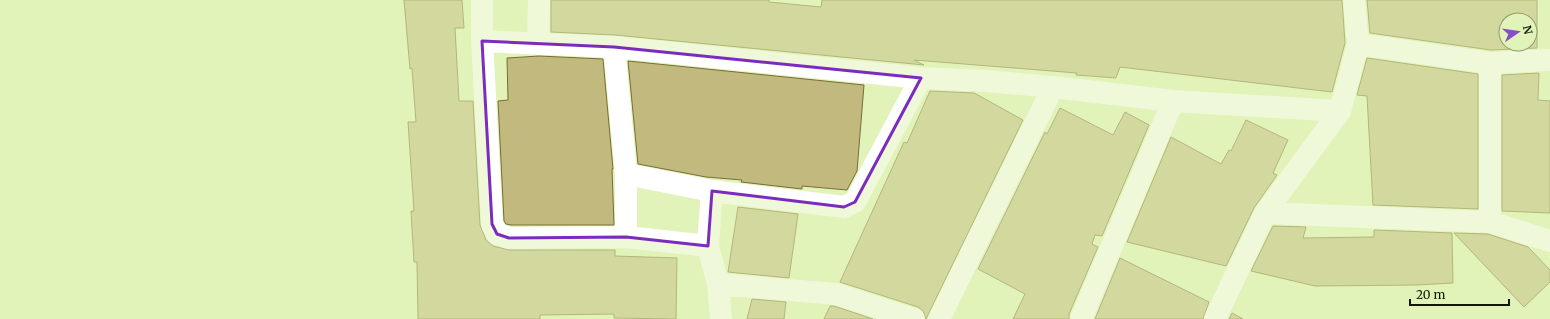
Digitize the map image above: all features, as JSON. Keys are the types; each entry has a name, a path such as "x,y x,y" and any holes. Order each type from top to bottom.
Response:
{"street":[{"path":"482,0 482,41 492,224 497,234 509,238 626,237 708,246"},
{"path":"538,0 538,44"},
{"path":"1215,319 1265,213 1340,111 1358,44 1354,0"},
{"path":"482,41 614,47 922,78 986,81 1053,87 1173,101 1340,111"},
{"path":"1358,44 1490,63 1550,60"},
{"path":"614,47 626,174 626,237"},
{"path":"1490,63 1490,222"},
{"path":"626,174 712,191 844,207 855,202 922,78"},
{"path":"939,319 1053,87"},
{"path":"1081,319 1173,101"},
{"path":"712,191 708,246 718,284 721,319"},
{"path":"1265,213 1490,222 1550,241"},
{"path":"718,284 836,294 914,319"}],"highlighted area":[{"path":"482,41 614,47 921,78 855,202 844,207 712,191 708,246 626,237 509,238 497,234 492,224"}],"building":[{"path":"404,0 462,0 464,28 455,28 459,101 473,101 480,225 486,240 493,246 509,250 615,250 615,256 677,258 676,319 614,318 614,314 540,315 540,319 418,319 417,262 414,262 411,211 414,211 408,122 416,122 412,68 410,69"},
{"path":"551,0 769,0 769,2 821,7 822,0 1342,0 1345,43 1332,92 1120,67 1116,78 1076,75 1077,73 914,60 924,65 615,35 551,32"},
{"path":"1367,0 1537,0 1537,12 1498,12 1498,50 1491,50 1370,33"},
{"path":"539,56 603,59 613,169 614,225 511,225 506,224 504,221 498,101 508,100 507,58"},
{"path":"1367,58 1478,74 1478,209 1373,205 1367,96 1357,95"},
{"path":"628,61 864,85 857,171 847,190 802,186 802,189 741,182 742,180 706,177 638,164"},
{"path":"1539,73 1538,100 1550,101 1550,213 1502,211 1502,75"},
{"path":"930,91 974,93 1023,120 926,319 923,311 918,307 840,282 904,142 907,143"},
{"path":"1060,108 1113,135 1125,112 1149,125 1102,236 1095,235 1092,244 1098,247 1069,314 1069,319 1013,319 1025,294 978,269 1045,132 1047,134"},
{"path":"1246,120 1288,140 1273,173 1277,175 1254,208 1226,266 1127,242 1171,137 1221,164 1229,150 1231,151"},
{"path":"738,207 798,214 789,278 728,272"},
{"path":"1273,226 1306,227 1303,238 1374,237 1374,230 1452,233 1453,283 1417,285 1315,286 1251,271"},
{"path":"1454,233 1488,234 1528,247 1550,270 1550,282 1524,307"},
{"path":"1120,258 1209,302 1203,319 1095,319"},
{"path":"752,299 786,302 784,319 747,319"},
{"path":"830,306 834,306 873,319 824,319"},
{"path":"1232,313 1243,319 1229,319"}]}
